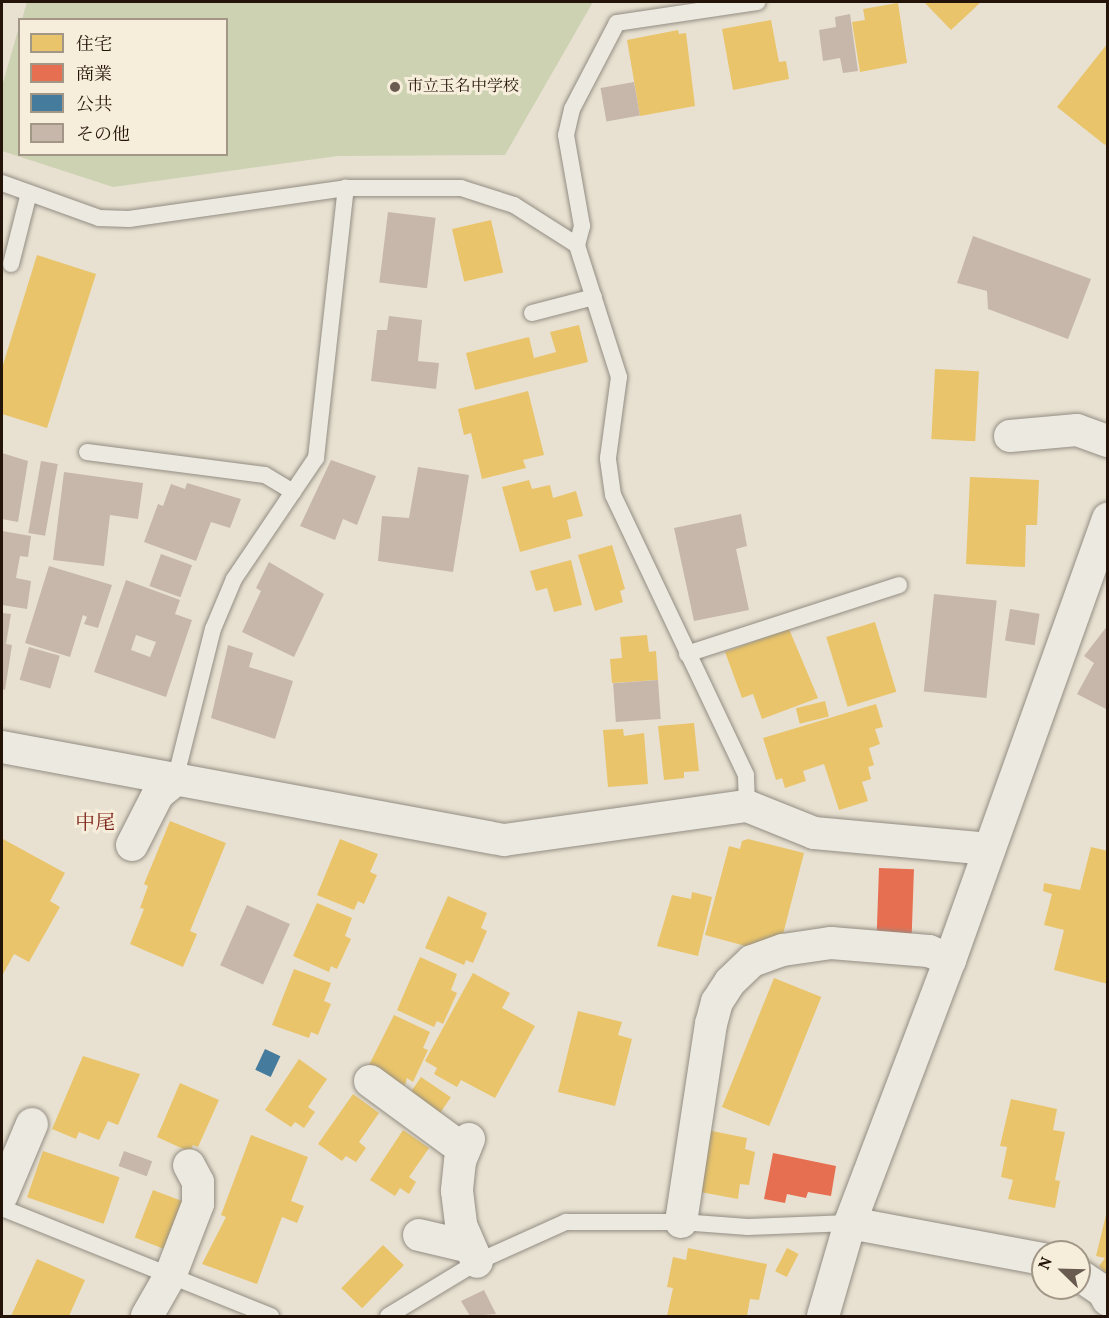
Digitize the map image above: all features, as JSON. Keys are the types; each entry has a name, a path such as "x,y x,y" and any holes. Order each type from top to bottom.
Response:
{"street":[{"path":"1010,436 1077,430 1107,441"},
{"path":"823,1317 850,1223 950,960 1107,518"},
{"path":"2,747 504,840 747,806 814,833 988,849"},
{"path":"132,845 158,794 175,780"},
{"path":"681,1222 711,1024 717,1002 730,982 752,961 783,950 831,943 929,951 950,960"},
{"path":"370,1081 467,1144 457,1191 461,1225 474,1255"},
{"path":"2,1195 32,1124"},
{"path":"147,1317 171,1274 198,1204 198,1182 189,1165"},
{"path":"850,1223 1031,1257"},
{"path":"419,1235 474,1255"},
{"path":"1091,1283 1103,1291 1107,1300"}],"lane":[{"path":"747,806 746,775 613,495 608,458 619,377 577,245 582,226 566,135 572,109 617,23 757,2"},
{"path":"2,183 99,218 129,219 346,188 461,188 514,205 577,245"},
{"path":"175,780 213,629 234,579 316,458 346,188"},
{"path":"12,264 30,193"},
{"path":"532,313 594,297"},
{"path":"87,452 265,475 293,492"},
{"path":"687,654 898,585"},
{"path":"2,1209 171,1274 271,1317"},
{"path":"388,1317 474,1255 566,1222 681,1222 748,1227 850,1223"}],"green space":[{"name":"市立玉名中学校","path":"27,2 593,2 505,155 338,156 113,187 2,151 2,86 18,30 18,156 228,156 228,18 22,18"}],"building: 住宅":[{"path":"924,2 981,2 951,30"},
{"path":"898,3 907,63 860,72 852,22 865,20 863,9"},
{"path":"771,20 779,62 786,61 789,79 733,90 722,29"},
{"path":"678,30 679,34 686,33 695,106 640,116 627,40"},
{"path":"1108,43 1108,142 1105,145 1057,107"},
{"path":"491,220 503,273 464,282 452,229"},
{"path":"37,255 96,274 47,428 2,414 2,368"},
{"path":"579,325 588,362 475,390 466,353 529,337 534,358 556,352 550,332"},
{"path":"935,369 979,371 975,441 931,439"},
{"path":"528,391 544,455 523,460 526,468 482,479 471,433 464,435 458,409"},
{"path":"970,477 1039,480 1037,525 1026,525 1025,567 966,564"},
{"path":"529,480 532,489 550,485 553,498 576,491 583,516 567,520 571,538 520,552 502,487"},
{"path":"612,545 625,589 620,591 623,602 595,611 578,555"},
{"path":"571,560 582,605 554,612 547,588 536,591 530,571"},
{"path":"875,622 896,692 848,707 826,637"},
{"path":"789,629 818,698 762,719 753,694 742,698 725,652"},
{"path":"647,635 649,652 656,651 658,680 612,683 610,659 622,658 620,637"},
{"path":"825,701 829,717 800,724 796,708"},
{"path":"876,704 883,727 875,729 880,744 869,748 874,765 868,767 871,779 862,782 868,801 839,810 824,764 803,771 806,781 785,788 782,778 776,780 763,738"},
{"path":"694,723 699,771 684,772 684,778 664,780 658,726"},
{"path":"623,729 624,736 644,733 648,784 608,787 603,730"},
{"path":"170,821 226,843 190,931 197,934 183,967 130,944 144,909 140,908 148,886 144,884"},
{"path":"3,839 65,873 50,901 60,907 29,962 14,954 2,976"},
{"path":"340,839 378,854 370,872 377,875 364,904 358,901 354,910 317,895"},
{"path":"748,839 804,853 781,942 760,950 705,935 729,846 740,849 742,841"},
{"path":"1091,847 1108,851 1108,984 1054,970 1064,930 1044,925 1052,894 1043,891 1044,883 1080,890"},
{"path":"692,892 712,897 698,956 657,946 672,895 691,899"},
{"path":"448,896 487,913 481,928 487,931 473,963 466,960 464,965 425,948"},
{"path":"317,903 352,918 345,936 351,939 337,969 331,966 329,972 293,956"},
{"path":"420,957 457,974 451,990 457,993 443,1024 437,1021 434,1027 397,1010"},
{"path":"294,969 331,983 324,1001 331,1004 318,1035 311,1032 309,1038 272,1025"},
{"path":"473,973 510,993 502,1008 535,1026 495,1098 461,1080 457,1087 434,1074 437,1068 425,1061"},
{"path":"774,978 821,997 769,1126 722,1107"},
{"path":"578,1011 622,1022 618,1035 632,1039 615,1106 558,1092"},
{"path":"394,1015 430,1032 423,1048 428,1050 413,1082 407,1078 405,1085 368,1067"},
{"path":"83,1056 140,1074 118,1125 108,1121 99,1140 79,1132 76,1139 52,1129"},
{"path":"299,1059 327,1079 308,1107 315,1112 304,1128 295,1122 291,1127 265,1110"},
{"path":"421,1077 451,1097 435,1120 405,1100"},
{"path":"180,1083 219,1100 198,1147 193,1145 190,1152 157,1137"},
{"path":"353,1094 379,1113 359,1142 366,1148 356,1162 346,1156 342,1161 318,1144"},
{"path":"1011,1099 1057,1109 1053,1130 1065,1132 1055,1180 1060,1181 1055,1208 1008,1199 1013,1180 1001,1177 1007,1147 1000,1146"},
{"path":"403,1130 429,1148 409,1177 416,1182 409,1194 400,1188 395,1196 370,1180"},
{"path":"707,1130 747,1138 745,1149 755,1152 749,1185 740,1184 738,1199 695,1191"},
{"path":"251,1135 308,1157 291,1201 304,1206 297,1223 282,1217 257,1284 202,1264 226,1217 221,1215"},
{"path":"43,1151 120,1177 104,1224 27,1197"},
{"path":"153,1190 182,1201 164,1249 135,1238"},
{"path":"1107,1211 1108,1275 1099,1266 1105,1258 1096,1256"},
{"path":"383,1245 404,1265 362,1308 341,1288"},
{"path":"688,1248 767,1264 759,1300 750,1299 747,1316 667,1316 673,1288 667,1287 673,1257 686,1260"},
{"path":"787,1248 799,1254 787,1277 775,1271"},
{"path":"37,1259 85,1280 69,1316 11,1316"}],"building: 商業":[{"path":"879,868 914,869 912,935 877,934"},
{"path":"773,1153 836,1166 831,1196 808,1192 806,1198 787,1194 785,1203 764,1199"}],"building: 公共":[{"path":"265,1049 280,1056 271,1077 255,1070"}],"building: その他":[{"path":"850,14 858,71 843,73 840,58 823,61 819,30 836,27 835,17"},
{"path":"634,82 640,115 606,121 601,88"},
{"path":"388,212 436,218 427,288 379,282"},
{"path":"973,236 1091,279 1068,339 988,309 987,291 957,283"},
{"path":"389,316 422,320 418,361 439,363 436,389 371,381 377,330 387,330"},
{"path":"2,453 28,461 18,522 2,519"},
{"path":"331,460 376,476 357,525 343,519 335,540 300,526"},
{"path":"41,461 58,464 45,536 28,533"},
{"path":"418,467 469,475 453,572 378,561 382,516 409,518"},
{"path":"64,472 143,483 138,519 110,515 104,566 53,560"},
{"path":"187,483 241,499 230,528 211,522 196,561 144,542 158,504 163,506 171,484 185,489"},
{"path":"741,514 747,546 736,549 749,610 694,621 674,528"},
{"path":"2,531 31,536 28,557 20,556 16,578 31,581 27,609 2,605"},
{"path":"161,554 192,565 180,597 149,586"},
{"path":"269,562 324,594 294,657 242,632 261,591 256,588"},
{"path":"49,566 112,585 98,628 84,624 87,617 83,615 70,657 25,643"},
{"path":"126,580 180,600 175,614 192,620 166,697 94,672","holes":["136,635 156,642 150,657 131,650"]},
{"path":"934,594 997,601 986,698 924,691"},
{"path":"1010,609 1040,614 1035,645 1005,641"},
{"path":"2,613 11,614 6,644 12,645 5,690 2,689"},
{"path":"1108,625 1108,710 1077,694 1094,663 1084,656"},
{"path":"228,645 253,653 249,667 293,681 275,739 211,718"},
{"path":"29,647 60,656 50,689 20,680"},
{"path":"658,680 661,719 616,722 613,683"},
{"path":"247,905 290,924 263,984 220,965"},
{"path":"124,1151 152,1161 147,1176 119,1166"},
{"path":"484,1290 496,1314 470,1316 461,1301"}],"place":[{"name":"市立玉名中学校","path":"395,87"}],"district":[{"name":"中尾","path":"95,824"}]}
